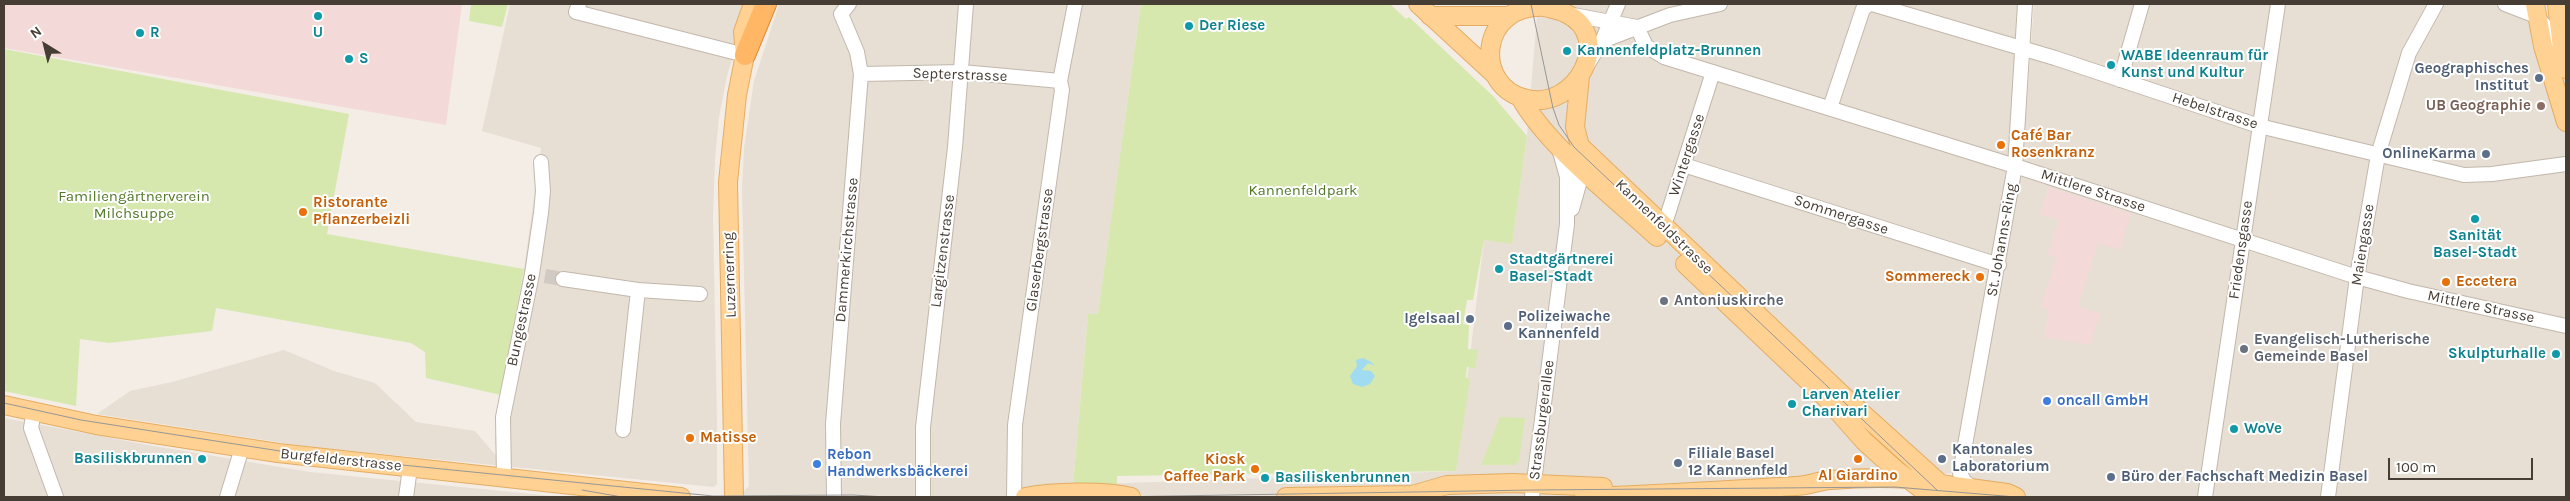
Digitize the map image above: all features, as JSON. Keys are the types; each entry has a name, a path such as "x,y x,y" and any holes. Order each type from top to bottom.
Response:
{"highway":[{"path":"745,55 761,4"},
{"path":"745,55 766,4"}],"main road":[{"name":"Luzernerring","path":"734,497 728,182 737,95 745,55 743,32 753,4"},
{"name":"Luzernerring","path":"745,55 757,40 773,4"},
{"path":"2557,4 2564,64"},
{"path":"1544,5 1568,14 1581,27 1588,42 1588,57 1580,76 1570,89 1556,97 1536,100 1520,97 1504,86 1495,75 1424,10 1509,10 1544,5"},
{"path":"1495,75 1491,57 1492,40 1497,27 1509,10"},
{"path":"2535,10 2566,122"},
{"path":"1580,76 1574,127 1580,146"},
{"name":"Kannenfeldstrasse","path":"1520,97 1531,115 1558,145 1852,404 1938,493 1955,497"},
{"name":"Kannenfeldstrasse","path":"1580,146 1659,232 1826,398 1864,441 1906,479"},
{"name":"Burgfelderstrasse","path":"4,405 96,425 242,448 504,478 601,493 681,497"},
{"path":"1734,494 1760,487 1798,486 1829,480 1906,479 1938,493 1973,488 2007,493 2016,497"},
{"path":"1286,497 1415,496 1447,484 1534,491 1650,488 1666,492 1734,494 1759,497"},
{"path":"1584,497 1650,496 1666,492"},
{"path":"1025,497 1046,494 1119,494 1130,497"}],"street":[{"path":"579,4 576,12 745,55"},
{"name":"Largitzenstrasse","path":"923,497 923,427 962,72 966,4"},
{"name":"Glaserbergstrasse","path":"1014,497 1014,425 1062,90 1060,80 1075,4"},
{"path":"1580,76 1602,41 1618,4"},
{"path":"1602,41 1670,15 1720,4"},
{"path":"1830,108 1863,9 1870,4"},
{"name":"Hebelstrasse","path":"1870,4 2022,49 2260,126 2464,175 2566,164"},
{"name":"St. Johanns-Ring","path":"1960,473 1999,265 2015,166 2025,4"},
{"path":"2120,80 2142,4"},
{"name":"Friedensgasse","path":"2205,497 2278,4"},
{"name":"Maiengasse","path":"2328,497 2357,277 2378,154 2409,53 2436,4"},
{"path":"2505,4 2546,11 2552,4"},
{"name":"Dammerkirchstrasse","path":"834,497 833,424 861,74 857,52 841,14 847,6"},
{"path":"2535,10 2547,28 2564,64"},
{"path":"1568,14 1637,27"},
{"name":"Mittlere Strasse","path":"1637,27 1642,40 1654,52 1713,72 2015,166 2357,277 2408,291 2566,326"},
{"name":"Septerstrasse","path":"861,74 962,72 1060,80"},
{"name":"Wintergasse","path":"1659,232 1684,165 1713,72"},
{"name":"Strassburgerallee","path":"1534,491 1567,224 1568,177 1558,145"},
{"name":"Strassburgerallee","path":"1567,224 1576,194 1581,166 1580,146"},
{"name":"Bungestrasse","path":"504,478 503,417 538,275 544,191 541,162"},
{"name":"Sommergasse","path":"1684,165 1999,265"},
{"path":"563,279 638,290 700,294"},
{"path":"624,430 638,290"},
{"path":"34,411 31,428 56,497"},
{"path":"227,497 242,448"},
{"path":"406,497 410,468"},
{"path":"1938,493 1960,473 1964,481 1973,488"}],"shaded area":[{"path":"4,4 462,4 446,125 4,48"},
{"path":"510,4 749,4 727,76 719,117 715,159 713,217 717,484 714,487 303,446 97,414 130,391 172,382 284,350 334,371 375,383 416,422 475,431 503,464 495,443 501,395 524,269 541,148 482,131"},
{"path":"779,4 1141,4 1098,315 1088,314 1073,485 1456,471 1484,240 1512,243 1527,136 1538,4 2032,4 2024,139 2034,4 2506,4 2566,37 2566,497 1976,497 1968,472 1644,497 738,497 749,486 742,189 744,148 754,81"},
{"path":"2049,187 2131,214 2120,250 2098,243 2078,306 2100,314 2090,345 2044,337 2049,310 2041,307 2056,258 2048,255 2059,220 2040,214"},
{"path":"1559,214 1562,214 1555,264 1552,264"},
{"path":"1544,324 1547,324 1541,368 1538,368"},
{"path":"1518,325 1538,328 1537,335 1517,332"},
{"path":"4,418 154,446 310,472 562,497 4,497"}],"green space":[{"path":"471,4 508,4 502,27 469,21"},
{"name":"Kannenfeldpark","path":"1141,4 1390,4 1406,19 1409,17 1493,96 1527,136 1512,244 1484,240 1473,300 1467,300 1463,324 1469,325 1468,349 1478,350 1475,368 1467,367 1466,378 1470,379 1456,471 1117,476 1117,484 1073,485 1088,314 1098,314"},
{"name":"Familiengärtnerverein Milchsuppe","path":"4,49 349,114 327,234 524,269 501,395 426,378 425,352 411,343 216,308 212,331 109,343 80,339 76,406 4,391"},
{"path":"1500,417 1525,418 1519,461 1515,465 1481,465"}],"water":[{"path":"1363,358 1375,366 1368,363 1362,370 1371,371 1375,376 1370,384 1362,387 1353,384 1350,376 1357,366 1356,360"}],"tunnel":[{"path":"545,276 563,279"}],"tram line":[{"path":"1531,4 1553,108 1559,125 1574,147 1937,490"},
{"path":"4,403 81,420 312,456 713,496 853,495 886,497"},
{"path":"1110,497 1534,490 1895,487 2016,497"},
{"path":"582,490 622,497"}],"place":[{"name":"U","path":"318,16"},
{"name":"Der Riese","path":"1189,26"},
{"name":"R","path":"140,33"},
{"name":"Kannenfeldplatz-Brunnen","path":"1567,51"},
{"name":"S","path":"349,59"},
{"name":"WABE Ideenraum für Kunst und Kultur","path":"2111,65"},
{"name":"Geographisches Institut","path":"2539,78"},
{"name":"UB Geographie","path":"2541,106"},
{"name":"Café Bar Rosenkranz","path":"2001,145"},
{"name":"OnlineKarma","path":"2486,154"},
{"name":"Ristorante Pflanzerbeizli","path":"303,212"},
{"name":"Sanität Basel-Stadt","path":"2475,219"},
{"name":"Stadtgärtnerei Basel-Stadt","path":"1499,269"},
{"name":"Sommereck","path":"1980,277"},
{"name":"Eccetera","path":"2446,282"},
{"name":"Antoniuskirche","path":"1664,301"},
{"name":"Igelsaal","path":"1470,319"},
{"name":"Polizeiwache Kannenfeld","path":"1508,326"},
{"name":"Evangelisch-Lutherische Gemeinde Basel","path":"2244,349"},
{"name":"Skulpturhalle","path":"2556,354"},
{"name":"oncall GmbH","path":"2047,401"},
{"name":"Larven Atelier Charivari","path":"1792,404"},
{"name":"WoVe","path":"2234,429"},
{"name":"Matisse","path":"690,438"},
{"name":"Basiliskbrunnen","path":"202,459"},
{"name":"Al Giardino","path":"1858,459"},
{"name":"Kantonales Laboratorium","path":"1942,459"},
{"name":"Filiale Basel 12 Kannenfeld","path":"1678,463"},
{"name":"Rebon Handwerksbäckerei","path":"817,464"},
{"name":"Kiosk Caffee Park","path":"1255,469"},
{"name":"Büro der Fachschaft Medizin Basel","path":"2111,477"},
{"name":"Basiliskenbrunnen","path":"1265,478"}]}
